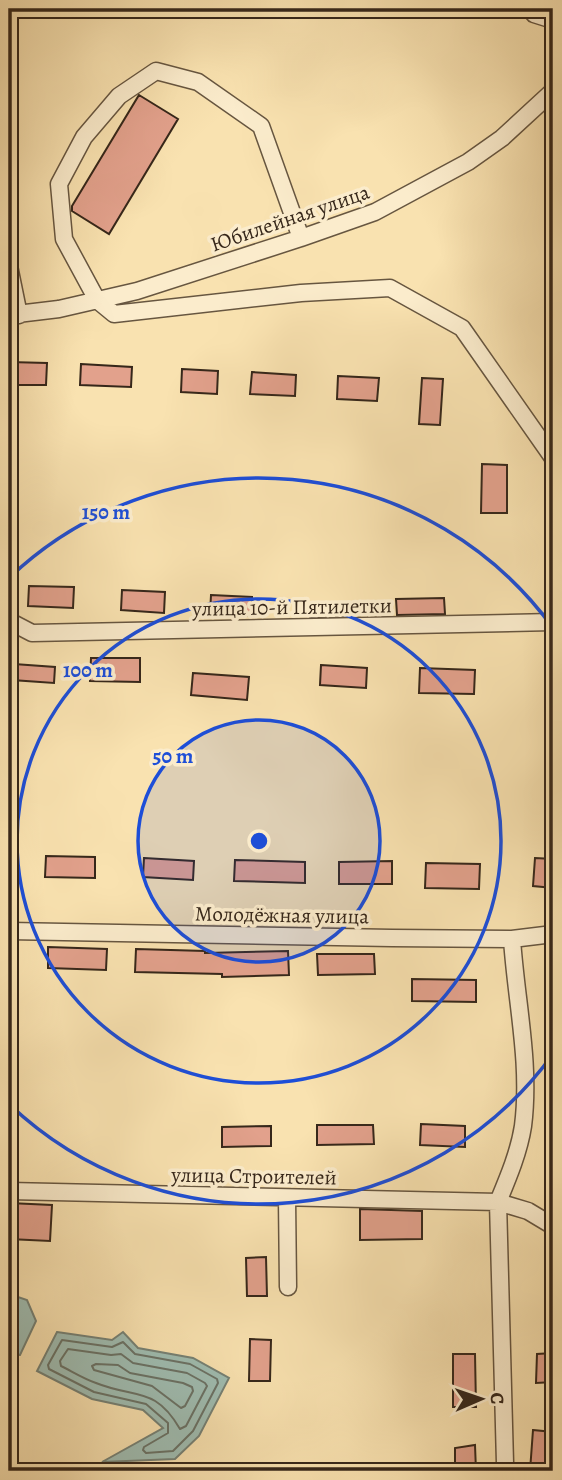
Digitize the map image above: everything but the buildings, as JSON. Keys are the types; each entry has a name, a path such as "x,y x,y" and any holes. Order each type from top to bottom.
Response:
{"street":[{"path":"531,9 534,14 553,20"},
{"path":"301,239 261,126 198,82 156,71 119,96 84,137 59,184 64,239 97,300 114,314 301,293 390,288 462,328 553,458"},
{"name":"Юбилейная улица","path":"14,315 59,309 160,284 301,239 375,212 457,169 502,138 553,91"},
{"path":"9,266 14,315"},
{"name":"улица 10-й Пятилетки","path":"9,621 32,633 553,622"},
{"name":"Молодёжная улица","path":"9,931 512,939 553,934"},
{"path":"505,1463 498,1202 512,1168 523,1126 525,1044 512,939"},
{"name":"улица Строителей","path":"9,1191 498,1202 528,1211 553,1226"},
{"path":"288,1198 288,1287"}],"water":[{"path":"9,1294 27,1300 36,1321 20,1355 9,1355"},
{"path":"57,1332 112,1340 123,1332 138,1348 193,1358 229,1378 199,1436 175,1459 102,1462 163,1428 143,1410 92,1399 37,1371"}]}
